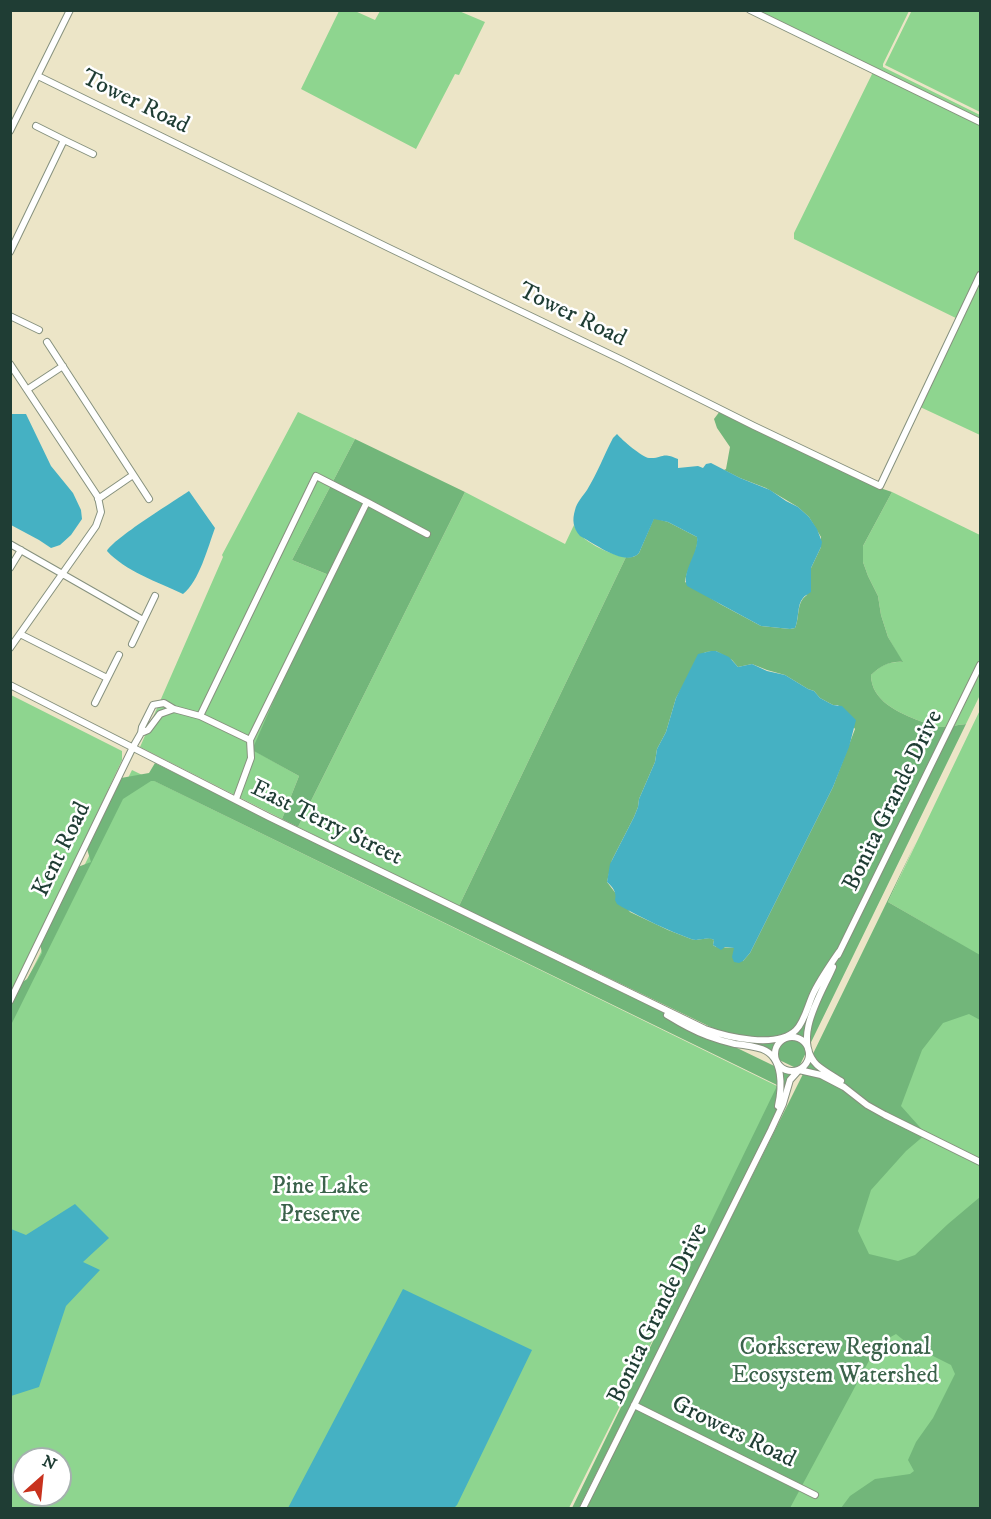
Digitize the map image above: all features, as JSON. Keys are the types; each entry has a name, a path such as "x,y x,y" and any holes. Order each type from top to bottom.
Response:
{"street":[{"path":"10,131 70,10"},
{"path":"750,10 981,122"},
{"name":"Tower Road","path":"38,76 880,486 981,275"},
{"path":"36,126 93,154"},
{"path":"10,252 64,140"},
{"path":"10,316 39,330"},
{"path":"47,342 149,499"},
{"path":"10,364 98,499 101,512 96,526 10,648"},
{"path":"27,389 63,366"},
{"path":"98,499 133,475"},
{"path":"200,716 316,476 427,534"},
{"path":"236,799 251,758 250,740 367,502"},
{"path":"10,544 143,620"},
{"path":"10,568 21,550"},
{"path":"132,644 155,596"},
{"path":"20,634 107,678"},
{"path":"95,703 119,655"},
{"name":"Bonita Grande Drive","path":"809,1052 807,1036 816,1000 981,665"},
{"name":"East Terry Street","path":"10,685 236,799 705,1029 740,1038 761,1040 785,1038"},
{"path":"174,709 160,714 148,730 141,733 141,727 153,705 162,703 200,716 250,740"},
{"path":"162,703 165,713"},
{"name":"Kent Road","path":"10,1001 141,733"},
{"name":"Bonita Grande Drive","path":"785,1038 796,1029 818,983 839,952"},
{"name":"East Terry Street","path":"628,992 706,1036 763,1049 776,1062"},
{"path":"852,1092 821,1075 799,1070 784,1070 776,1062 774,1055 779,1041 792,1036 799,1038 805,1042 817,1064 846,1085 867,1105 981,1162"},
{"path":"799,1070 807,1062 809,1052"},
{"name":"Bonita Grande Drive","path":"770,1133 771,1121 781,1092 780,1072 776,1062"},
{"name":"Bonita Grande Drive","path":"583,1509 770,1133 783,1104 790,1080 799,1070"},
{"name":"Growers Road","path":"634,1405 815,1495"}],"green space":[{"path":"912,10 980,11 980,112 885,65"},
{"path":"339,11 355,11 375,20 380,11 459,11 485,22 459,75 455,74 416,149 301,89"},
{"path":"745,11 909,11 883,67 980,115 980,435 918,406 962,321 794,239 794,233 874,70 865,70"},
{"path":"720,411 892,492 863,546 863,562 878,596 888,637 903,662 889,663 878,669 871,675 872,684 881,699 895,710 931,726 966,724 798,1069 459,906 626,557 633,557 639,553 654,518 668,522 697,537 696,549 685,582 761,626 795,628 801,602 807,595 811,568 821,547 821,537 809,517 798,507 766,488 724,470 730,447 717,428 714,419","holes":["716,651 732,660 738,667 752,664 785,675 814,691 820,698 833,705 838,705 855,729 833,787 750,953 743,961 734,953 735,948 716,947 713,945 714,940 710,938 691,939 630,912 607,882 612,860 638,807 676,698 702,654"]},
{"path":"298,412 355,439 292,560 329,575 253,750 299,776 282,819 140,747 222,555"},
{"path":"355,439 465,492 298,827 282,819 299,776 252,750 329,575 292,560"},
{"path":"465,492 565,544 574,525 582,536 596,546 626,557 459,906 298,827"},
{"path":"892,492 980,535 980,695 966,724 931,726 895,710 881,699 872,684 871,675 879,668 885,664 902,662 888,637 878,596 863,562 863,546"},
{"path":"11,695 122,751 122,760 11,993"},
{"name":"Corkscrew Regional Ecosystem Watershed","path":"980,710 980,1508 596,1508 811,1068 950,938 888,902"},
{"path":"155,763 795,1076 579,1508 572,1508 777,1085 154,781 123,799 11,1025 11,999 17,986 27,979 42,953 40,944 75,868 91,862 87,849 121,778 149,773"},
{"name":"Pine Lake Preserve","path":"132,770 779,1087 569,1508 11,1508 10,1014"},
{"name":"Corkscrew Regional Ecosystem Watershed","path":"916,842 888,902 980,955 980,1020 969,1014 943,1023 922,1050 901,1106 926,1134 906,1151 871,1190 858,1231 869,1254 898,1261 915,1255 980,1197 980,1508 841,1508 850,1496 875,1479 910,1474 914,1471 908,1460 955,1374 951,1365 907,1343 896,1334 878,1344 790,1508 586,1508 809,1062"}],"water":[{"path":"10,414 26,414 51,466 73,493 81,510 82,519 71,535 60,545 51,548 11,525"},
{"path":"617,434 646,457 654,458 665,455 678,459 678,468 698,466 703,468 706,464 711,463 770,490 798,507 809,517 822,542 811,568 811,592 801,601 795,628 761,626 687,586 686,575 697,537 668,522 654,519 639,553 633,557 626,558 610,553 580,536 574,524 576,507 591,484"},
{"path":"189,491 215,528 198,573 183,594 132,570 107,551 132,529"},
{"path":"711,651 729,657 738,667 752,664 767,671 785,675 814,691 820,698 833,705 842,706 856,720 849,747 833,787 750,953 739,963 734,962 732,957 734,948 725,947 721,950 713,945 714,940 691,939 617,904 614,890 607,882 610,864 638,807 676,698 698,654"},
{"path":"75,1204 109,1238 83,1262 100,1270 66,1306 39,1387 11,1396 11,1229 26,1235"},
{"path":"403,1289 532,1350 457,1505 454,1508 288,1508"}]}
